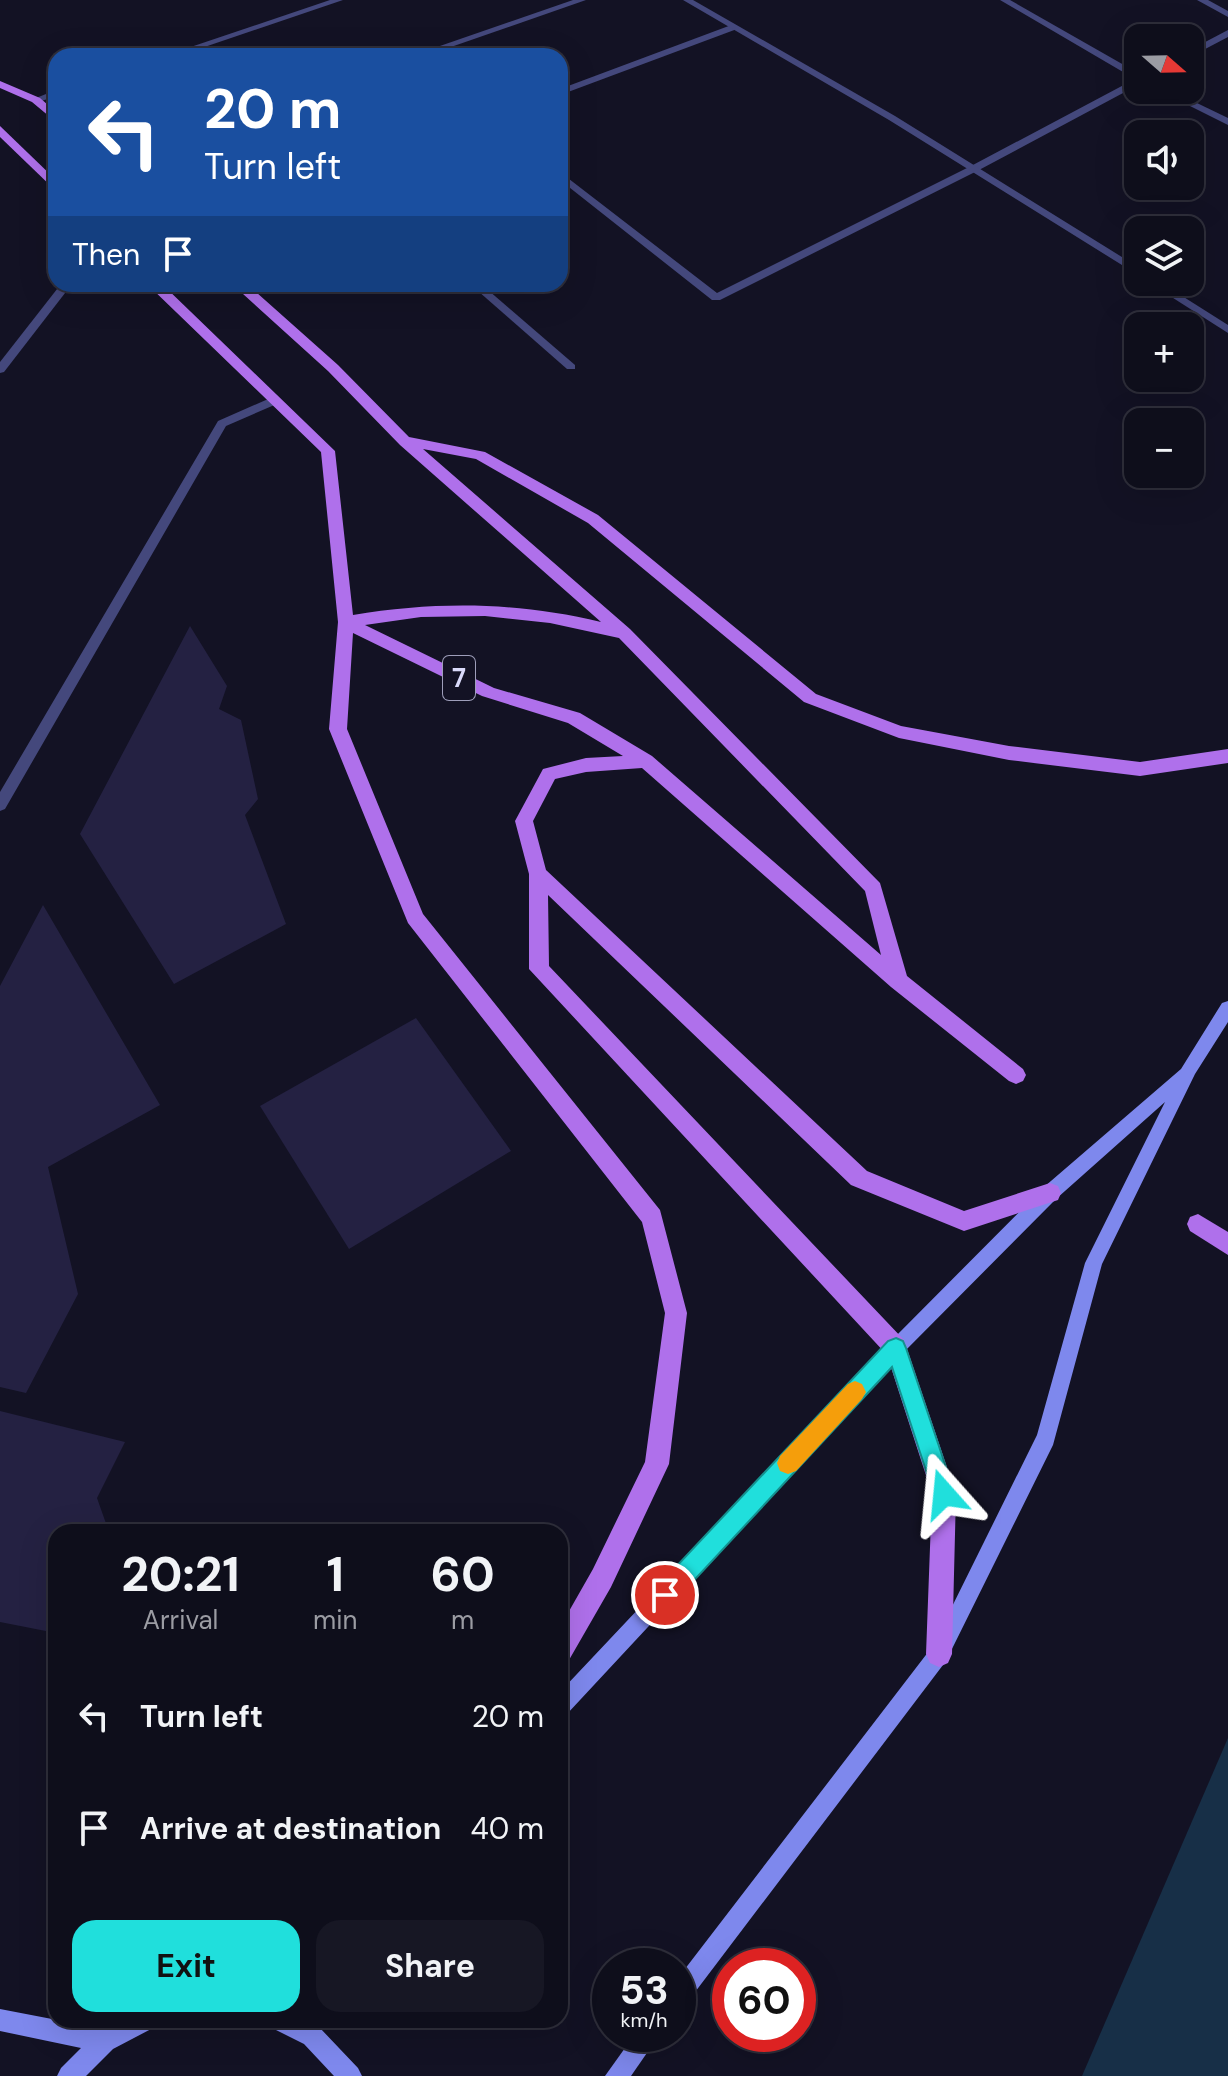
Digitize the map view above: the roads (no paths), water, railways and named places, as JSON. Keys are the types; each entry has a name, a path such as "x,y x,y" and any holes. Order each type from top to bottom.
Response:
{"main road":[{"path":"0,84 36,100 48,111"},
{"path":"0,130 48,179"},
{"path":"162,292 328,451 346,622 338,729 415,918 652,1217 676,1313 657,1464 602,1578 568,1637"},
{"path":"248,292 333,368 405,442 624,633 873,888 898,981"},
{"path":"405,442 480,455 593,519 810,698 884,726 1009,753 1140,769 1228,756"},
{"path":"346,622 417,609 489,607 553,615 624,633"},
{"name":"7","path":"346,622 488,692 574,718 646,761 898,981 1016,1075"},
{"path":"646,761 586,765 549,774 524,821 538,874 539,969 896,1348 944,1494 939,1654"},
{"path":"538,874 859,1178 964,1221 1050,1193"},
{"path":"696,1972 939,1654 1046,1438 1094,1263 1189,1069 1228,1008"},
{"path":"568,1698 896,1348 1050,1193 1189,1069"},
{"path":"1198,1224 1228,1245"},
{"path":"0,2020 105,2041"},
{"path":"69,2076 105,2041 130,2028"},
{"path":"296,2028 312,2036 350,2076"},
{"path":"617,2076 635,2052"}],"street":[{"path":"193,48 339,0"},
{"path":"440,48 582,0"},
{"path":"687,0 975,168 1124,263"},
{"path":"1004,0 1124,71"},
{"path":"1201,0 1228,14"},
{"path":"568,89 734,27"},
{"path":"1204,46 1228,33"},
{"path":"568,181 716,298 975,168 1124,87"},
{"path":"36,100 48,96"},
{"path":"1191,104 1228,122"},
{"path":"0,370 61,292"},
{"path":"484,292 571,367"},
{"path":"1175,296 1228,330"},
{"path":"0,805 222,424 275,400"}],"water":[{"path":"1228,1738 1228,2076 1082,2076"}]}
